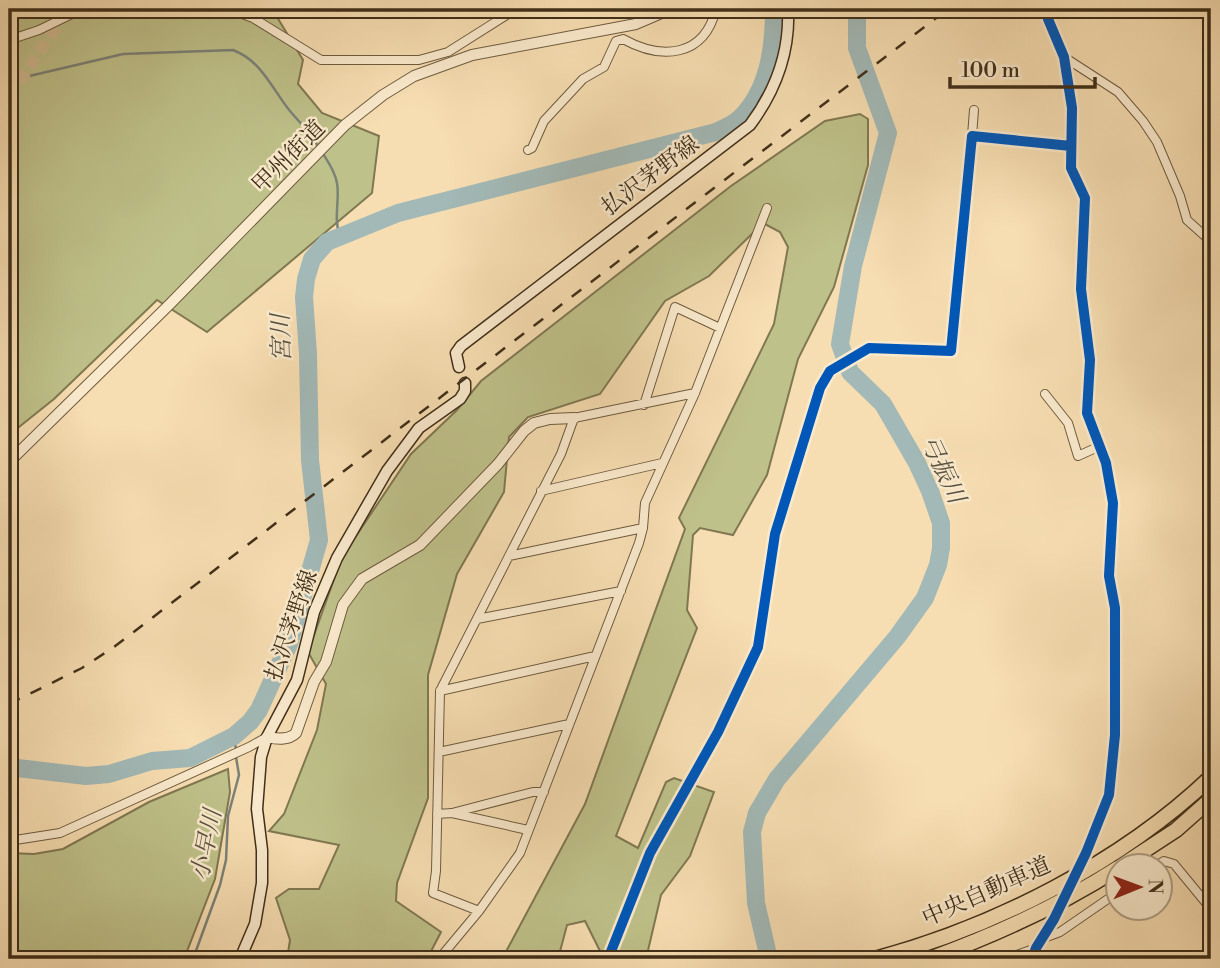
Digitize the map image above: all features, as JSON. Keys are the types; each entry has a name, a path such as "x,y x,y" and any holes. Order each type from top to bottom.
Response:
{"highway":[{"name":"中央自動車道","path":"880,958 963,928 1051,889 1127,844 1166,816 1211,777"},
{"name":"中央自動車道","path":"1143,852 1176,830 1211,800"},
{"name":"中央自動車道","path":"929,959 1028,918 1104,877"}],"main road":[{"name":"払沢茅野線","path":"459,367 456,353 461,346 750,125 763,107 784,60 788,9"},
{"name":"払沢茅野線","path":"240,959 254,923 262,883 262,850 257,809 261,757 267,737 298,680 314,612 337,558 362,510 402,448 419,428 460,399 466,383"}],"street":[{"path":"9,40 76,12 154,12 183,9"},
{"path":"229,9 253,18 321,60 419,60 448,52 466,43 492,22 516,9"},
{"name":"甲州街道","path":"9,462 345,125 383,94 414,76 472,55 636,24 671,9"},
{"path":"528,150 532,148 544,121 583,79 604,67 616,41 623,39 641,48 667,52 684,50 701,38 716,9"},
{"path":"1046,9 1064,57 1072,108 1071,168 1085,198 1081,289 1090,360 1087,413 1111,481 1113,503 1109,576 1115,608 1115,735 1109,795 1086,853"},
{"path":"466,43 472,55"},
{"path":"1064,57 1118,92 1143,121 1157,142 1187,220 1208,235 1211,245"},
{"path":"608,959 650,853 718,732 758,647 778,523 820,388 830,371 869,348 951,351 974,110"},
{"path":"972,135 1071,146"},
{"path":"439,959 520,853 621,591 643,528 645,503 695,393 767,208"},
{"path":"644,405 674,307 720,328"},
{"path":"9,841 60,833 267,737 292,737 296,733 314,682 326,662 343,605 362,579 420,545 498,464 524,431 534,423 550,419 573,418 695,393"},
{"path":"1045,394 1069,423 1078,456 1100,446"},
{"path":"1211,399 1208,475 1211,620"},
{"path":"478,911 433,893 436,871 440,691 561,454 573,418"},
{"path":"541,491 662,463"},
{"path":"509,556 643,528"},
{"path":"477,619 621,591"},
{"path":"440,691 596,656"},
{"path":"439,752 569,724"},
{"path":"437,814 452,813 533,792 544,792"},
{"path":"452,813 528,830"},
{"path":"1174,864 1211,909"},
{"path":"1044,938 1060,932 1104,902"},
{"path":"1032,959 1055,919"},
{"path":"1006,959 1036,948"}],"green space":[{"path":"9,9 276,9 277,17 303,60 298,84 322,113 379,136 372,193 207,332 157,300 54,399 9,435"},
{"path":"860,114 868,119 868,165 834,287 798,359 767,475 733,535 700,528 693,535 687,610 697,628 616,836 638,848 666,782 674,778 714,792 690,856 661,895 646,959 604,959 585,921 567,925 558,959 502,959 585,804 685,529 679,518 774,324 788,247 780,232 763,223 709,276 665,301 600,394 528,417 509,437 504,492 457,574 428,675 428,798 397,883 396,901 441,932 427,959 287,959 290,940 276,898 289,889 319,889 339,845 269,831 284,814 317,730 326,684 308,652 342,557 411,454 457,410 481,381 731,186 825,121"},
{"path":"228,769 230,792 215,879 184,959 9,959 9,853 34,854 63,849 149,802"}],"waterway":[{"name":"宮川","path":"9,767 86,776 109,774 152,761 190,758 234,736 259,710 289,644 319,540 310,460 304,297 312,259 327,242 398,213 716,132 729,126 750,107 764,81 773,38 774,9"},
{"name":"弓振川","path":"769,959 756,903 752,832 757,813 777,779 897,637 925,598 938,565 941,548 941,523 917,463 883,404 850,372 840,344 853,266 888,133 857,48 857,9"},
{"path":"9,87 25,77 123,54 233,50 259,68 318,146"},
{"path":"322,152 337,183 337,223 340,236"},
{"name":"小早川","path":"234,736 236,750"},
{"name":"小早川","path":"193,959 220,885 226,860 228,816 239,775 236,757"}],"tunnel":[{"path":"9,97 68,9"},
{"path":"1054,919 1086,853"}],"railway":[{"path":"9,704 82,668 114,647 948,9"}],"cycle path":[{"path":"1032,959 1086,853 1109,795 1115,735 1115,608 1109,576 1113,503 1106,463 1087,413 1090,360 1081,289 1085,198 1071,168 1072,108 1064,57 1046,9"},
{"path":"608,959 650,853 718,732 758,647 775,534 820,388 830,371 869,348 951,351 972,136 1071,146"}]}
